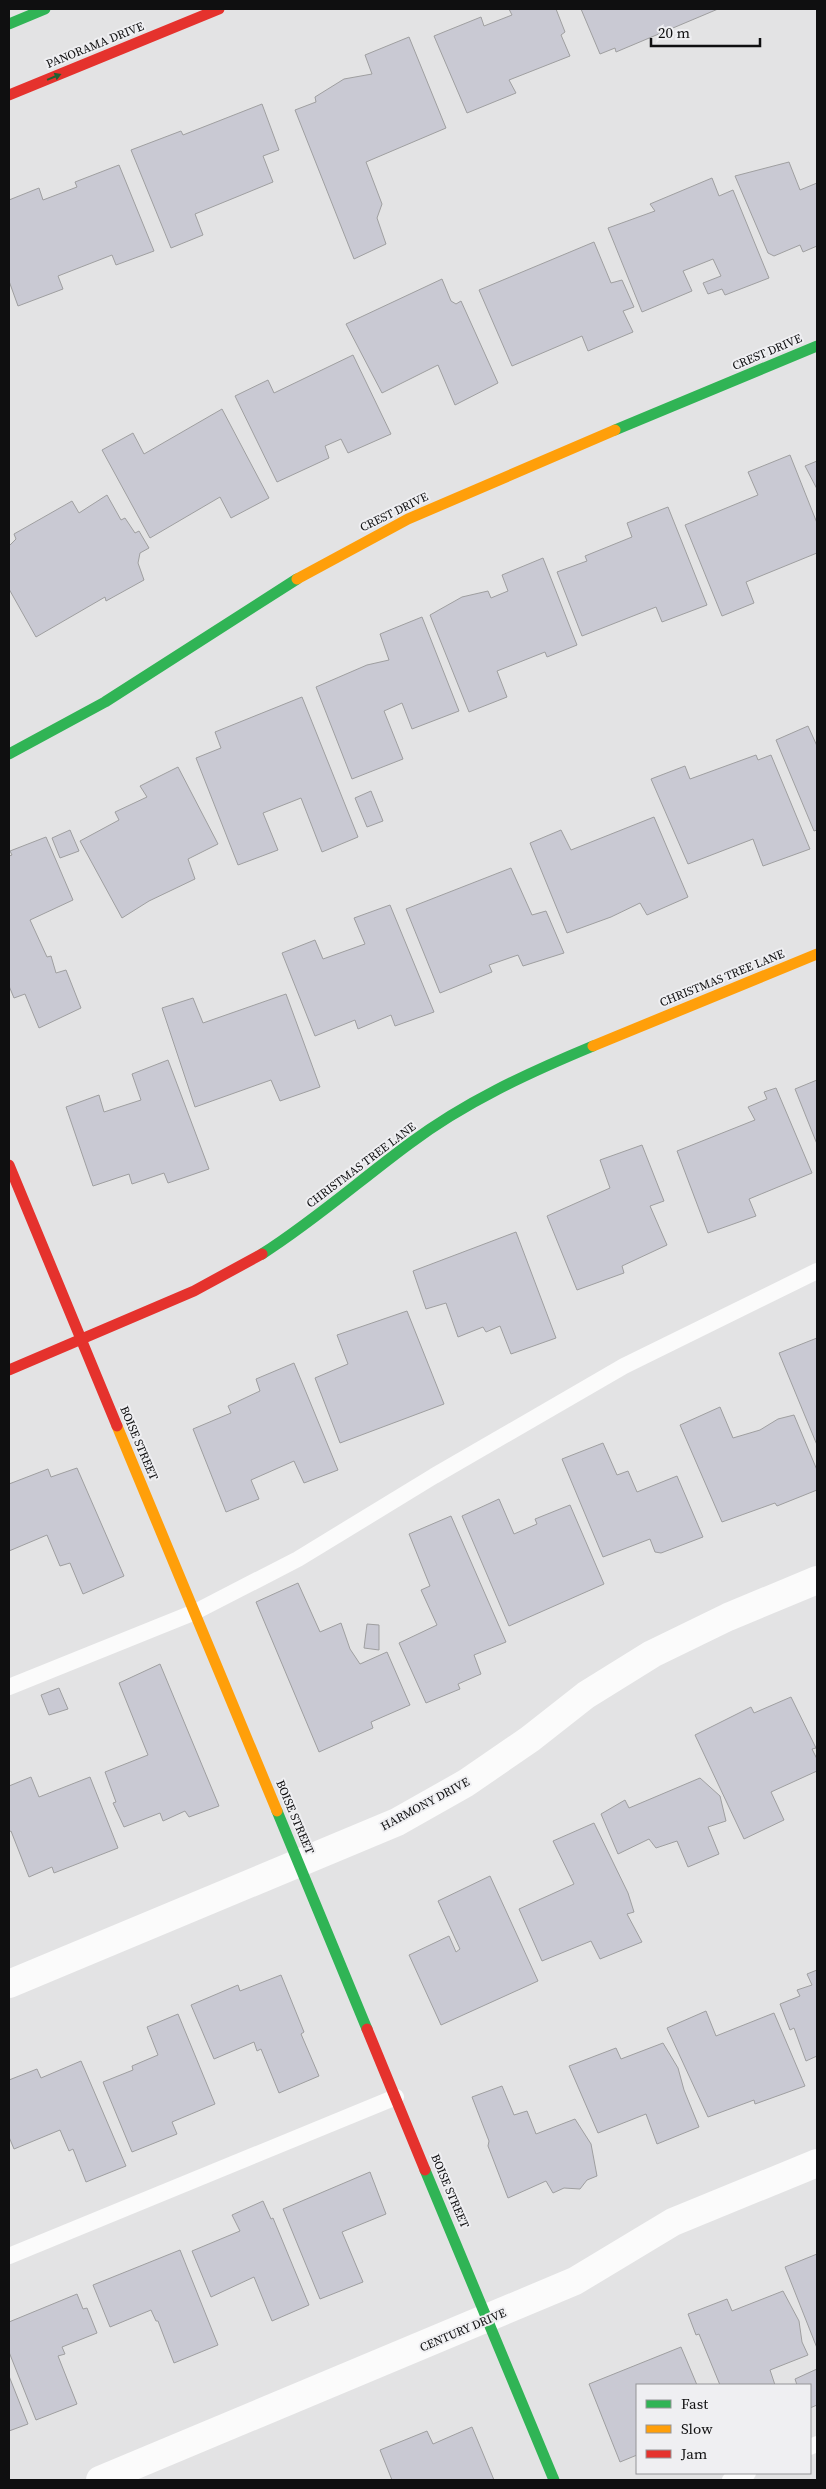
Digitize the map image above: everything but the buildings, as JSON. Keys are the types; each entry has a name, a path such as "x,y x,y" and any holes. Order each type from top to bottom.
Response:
{"street":[{"path":"9,24 45,9"},
{"name":"PANORAMA DRIVE","path":"9,95 219,9"},
{"name":"CREST DRIVE","path":"9,754 105,702 308,572 408,519 495,480 817,346"},
{"name":"CHRISTMAS TREE LANE","path":"9,1370 194,1291 262,1254 328,1209 409,1144 483,1097 533,1071 817,954"},
{"name":"BOISE STREET","path":"9,1165 554,2480"},
{"name":"HARMONY DRIVE","path":"9,1984 397,1822 466,1783 530,1739 586,1696 652,1654 728,1617 817,1580"},
{"name":"CENTURY DRIVE","path":"100,2480 575,2281 673,2222 817,2163"}],"lane":[{"path":"9,1687 195,1612 298,1559 434,1476 624,1366 817,1271"},
{"path":"9,2256 396,2097"},
{"path":"730,2480 745,2474"}],"traffic: fast":[{"path":"9,24 45,9"},
{"path":"615,430 817,346"},
{"path":"9,754 105,702 297,579"},
{"path":"262,1254 318,1214 409,1144 452,1115 498,1089 593,1046"},
{"path":"277,1811 367,2029"},
{"path":"425,2170 554,2480"}],"traffic: slow":[{"path":"297,579 408,519 615,430"},
{"path":"593,1046 817,954"},
{"path":"117,1426 277,1811"}],"traffic: jam":[{"path":"9,95 219,9"},
{"path":"9,1165 117,1426"},
{"path":"9,1370 194,1291 262,1254"},
{"path":"367,2029 425,2170"}]}
